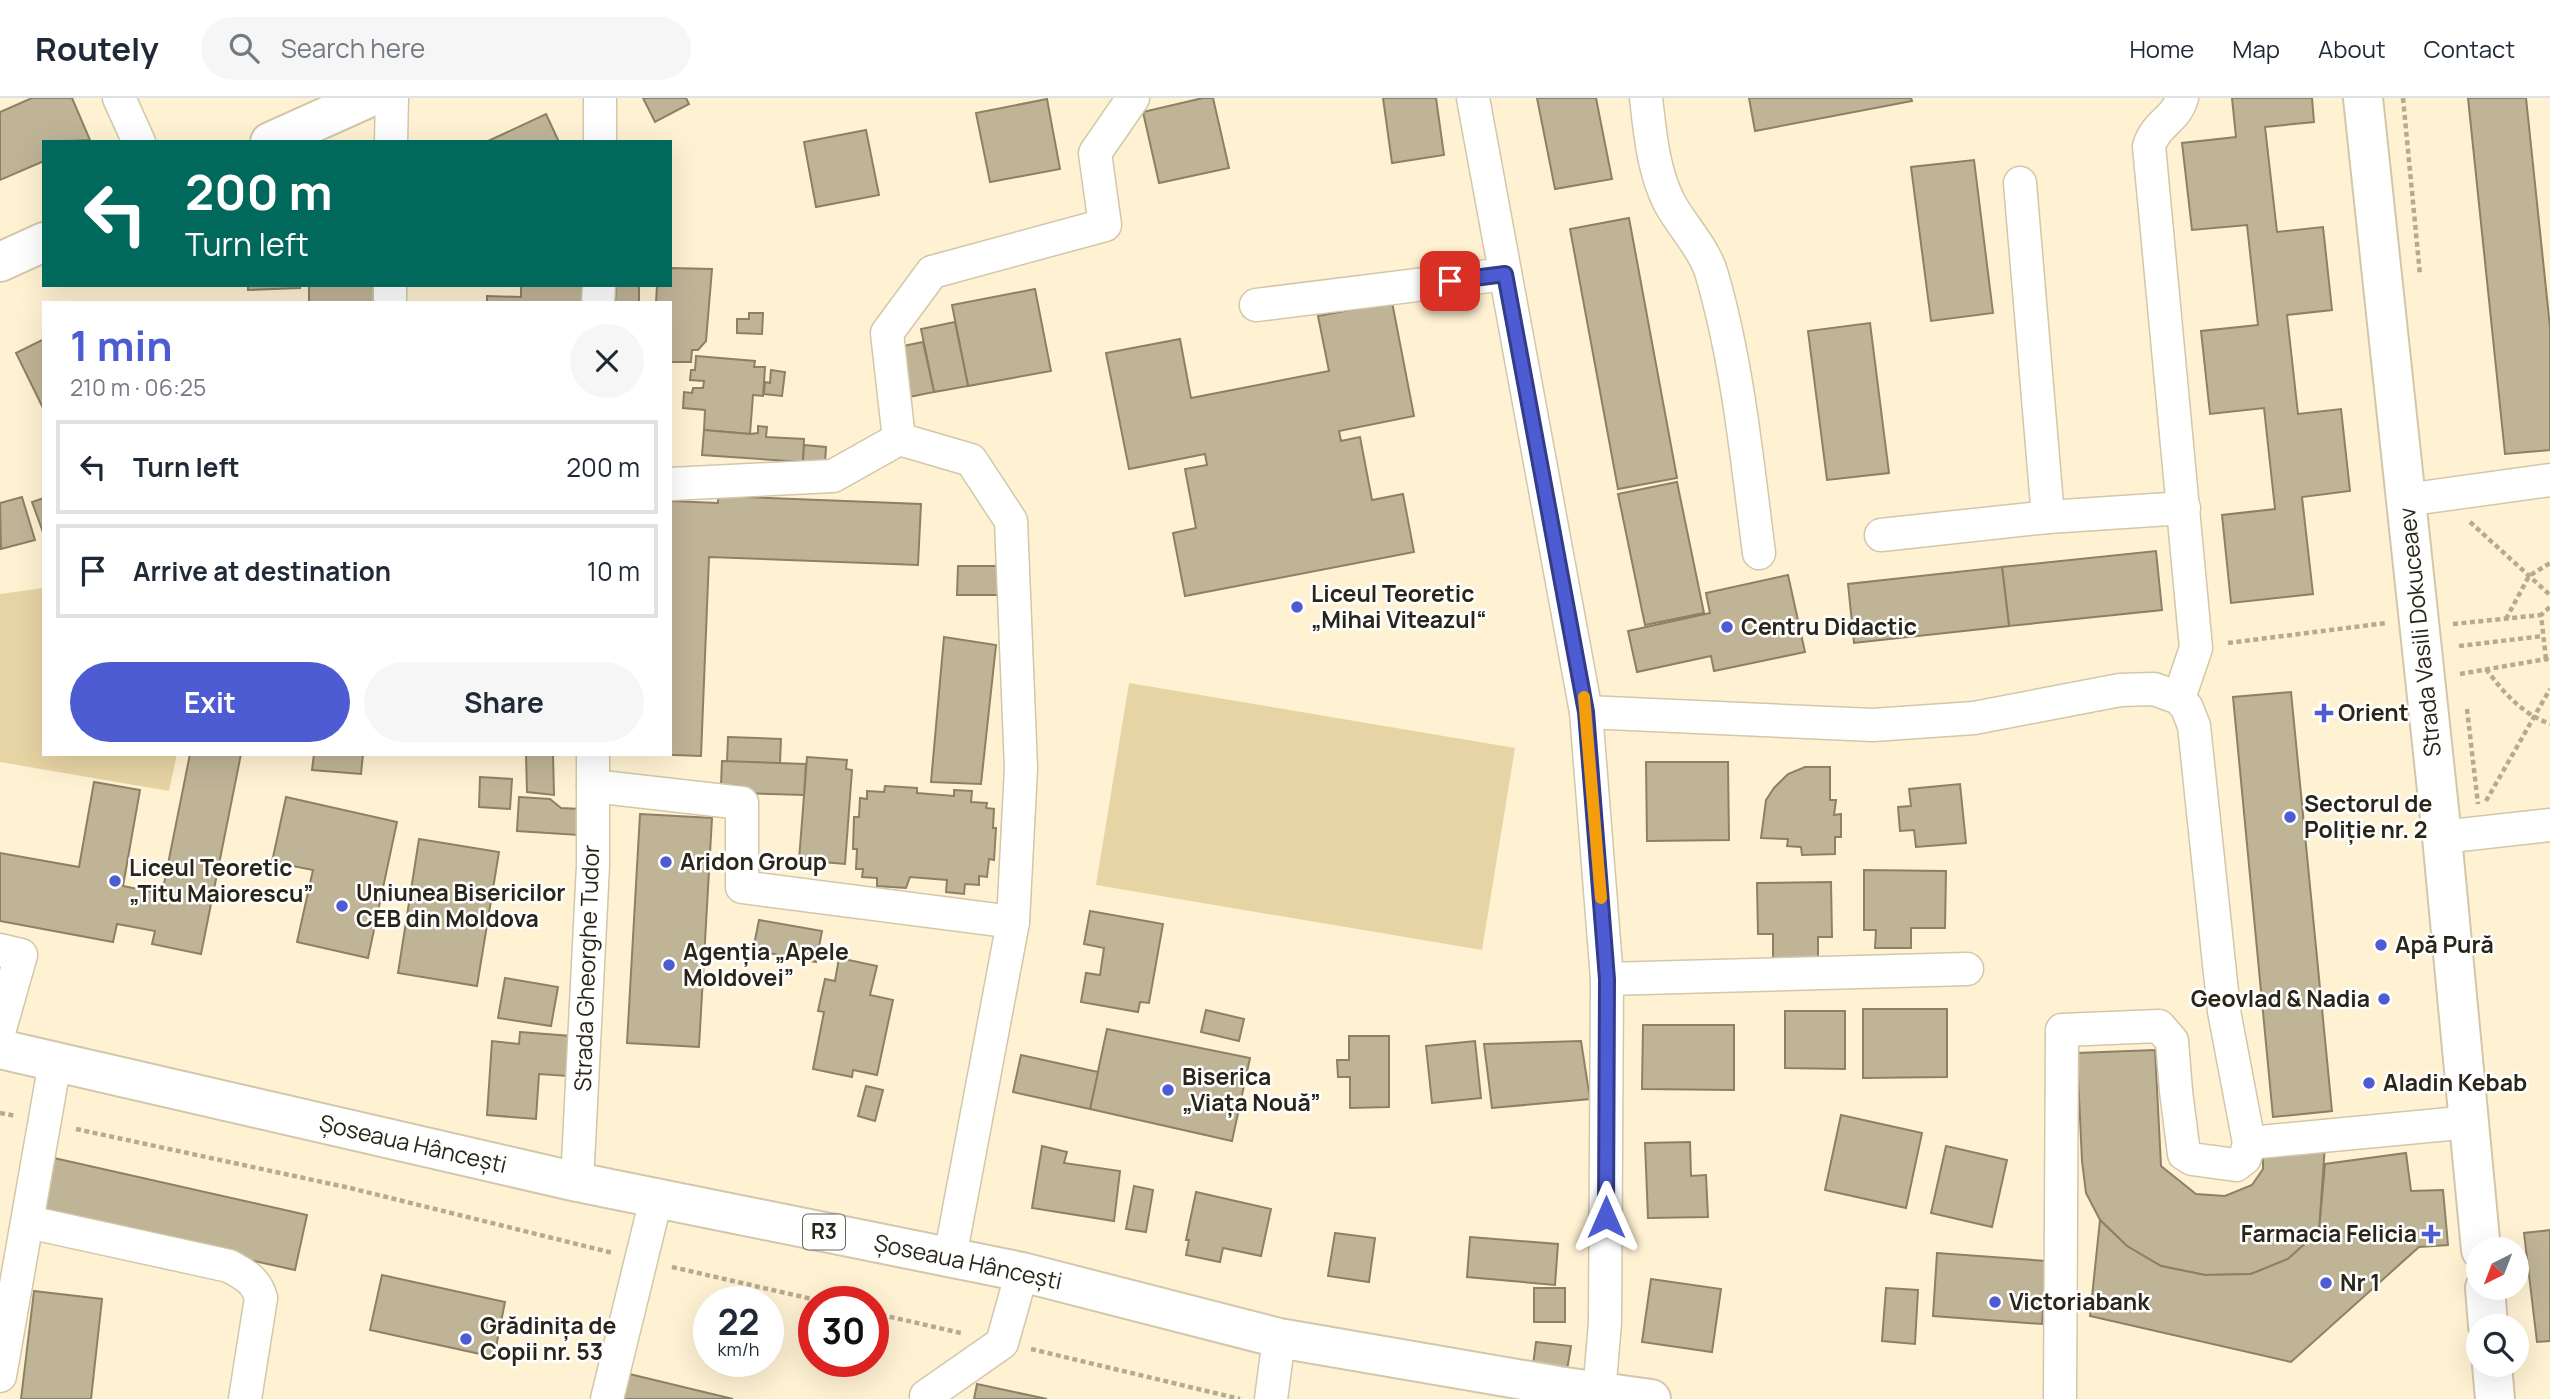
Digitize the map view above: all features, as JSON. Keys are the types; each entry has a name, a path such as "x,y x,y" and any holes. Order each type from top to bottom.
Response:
{"main road":[{"path":"274,140 368,98"},
{"name":"Strada Vasili Dokuceaev","path":"2363,98 2423,498 2425,682 2481,1237"},
{"path":"0,262 42,243"},
{"name":"Șoseaua Hâncești","path":"0,1049 577,1182 1022,1272 1279,1338 1597,1396 1651,1399"},
{"path":"2493,1377 2495,1399"}],"street":[{"path":"391,140 392,98"},
{"path":"600,98 600,140"},
{"path":"899,439 887,333 932,272 1105,225 1095,153 1133,98"},
{"path":"1473,98 1586,712 1607,979 1605,1323 1597,1396"},
{"path":"1646,98 1650,139 1660,178 1669,202 1683,220 1711,270 1726,325 1740,405 1759,553"},
{"path":"2179,698 2196,648 2149,146 2158,127 2175,113 2182,98"},
{"path":"127,101 138,140"},
{"path":"2020,183 2048,517"},
{"path":"1256,305 1505,274"},
{"path":"672,484 833,476 899,439 971,460 1012,521 1021,768 1013,922 950,1257"},
{"path":"2423,498 2550,480"},
{"path":"1881,535 2048,517 2184,508"},
{"path":"1586,712 1873,725 1974,718 2120,690 2154,689 2179,698 2187,708 2194,726 2224,1011 2249,1143 2245,1158 2236,1165 2192,1159 2184,1154 2172,1041 2160,1026 2062,1030 2060,1399"},
{"name":"Strada Gheorghe Tudor","path":"577,1182 593,866 593,756"},
{"path":"593,786 742,803 742,887 1013,922"},
{"path":"2442,837 2550,825"},
{"path":"0,950 21,955 0,1029"},
{"path":"1607,979 1967,969"},
{"path":"0,1376 7,1299 28,1222 55,1062"},
{"path":"2249,1143 2470,1122"},
{"path":"607,1399 656,1199"},
{"path":"28,1222 229,1266 246,1276 258,1286 261,1298 245,1399"},
{"path":"926,1396 1002,1343 1022,1272"},
{"path":"1270,1399 1279,1338"}],"path":[{"path":"2423,498 2529,576 2550,595"},
{"path":"2506,619 2529,576 2550,563"},
{"path":"2425,682 2548,660 2541,615 2550,607"},
{"path":"2455,612 2460,655"},
{"path":"2196,648 2336,628"},
{"path":"2459,646 2543,636"},
{"path":"2462,664 2464,687"},
{"path":"2486,670 2506,696 2534,718 2550,724"},
{"path":"2466,699 2479,814 2550,689"},
{"path":"0,1113 350,1188 798,1296"},
{"path":"889,1317 1241,1399"}],"shaded area":[{"path":"42,588 42,756 177,756 169,791 0,762 0,594"},
{"path":"1129,683 1515,748 1482,950 1096,885"}],"building":[{"path":"32,98 72,98 90,140 42,140 42,162 0,180 0,112"},
{"path":"643,98 686,98 689,104 655,122"},
{"path":"1213,98 1229,168 1159,183 1143,112"},
{"path":"1383,98 1436,98 1444,155 1392,163"},
{"path":"1537,98 1596,98 1612,179 1555,189"},
{"path":"1749,98 1911,98 1912,101 1755,131"},
{"path":"2232,98 2312,98 2314,122 2265,127 2277,232 2323,227 2332,310 2287,315 2298,414 2341,409 2350,491 2302,497 2313,594 2231,603 2222,515 2275,509 2264,408 2210,414 2201,331 2258,325 2247,225 2192,230 2182,143 2236,137"},
{"path":"2468,98 2526,98 2550,327 2550,450 2505,454"},
{"path":"1047,99 1060,169 990,182 976,113"},
{"path":"546,114 558,140 490,140"},
{"path":"866,130 879,195 816,207 804,142"},
{"path":"1974,160 1993,313 1931,321 1911,167"},
{"path":"1629,218 1677,478 1618,489 1570,229"},
{"path":"672,268 712,269 706,341 698,350 692,350 691,362 672,362 672,301 656,301 657,287 672,287"},
{"path":"248,287 300,287 300,288 248,290"},
{"path":"309,287 375,287 375,301 309,301"},
{"path":"521,287 587,287 587,301 487,301 487,296 521,297"},
{"path":"616,287 639,287 639,301 615,301"},
{"path":"1035,289 1051,371 968,386 952,305"},
{"path":"1392,302 1414,416 1339,431 1341,441 1360,437 1372,500 1403,494 1414,552 1185,596 1173,533 1196,528 1185,469 1207,465 1205,454 1129,469 1106,353 1180,339 1191,398 1329,371 1318,316"},
{"path":"749,313 763,313 762,334 737,333 737,319 749,319"},
{"path":"955,322 968,386 934,392 921,329"},
{"path":"1870,323 1889,473 1827,480 1808,331"},
{"path":"42,340 42,406 16,353"},
{"path":"923,342 934,392 904,398 893,348"},
{"path":"696,356 755,361 754,367 765,367 763,396 753,395 750,434 704,430 705,410 683,408 684,392 692,393 693,388 703,388 704,381 690,380 691,370 695,370"},
{"path":"771,370 785,372 782,396 764,394 765,382 770,383"},
{"path":"758,426 767,427 766,437 804,439 803,462 702,455 704,430 750,434 758,433"},
{"path":"804,445 826,447 825,463 803,462"},
{"path":"1677,482 1704,613 1645,625 1618,494"},
{"path":"718,496 921,504 918,565 709,557 701,756 672,755 672,501 718,503"},
{"path":"22,497 35,540 1,549 0,503"},
{"path":"42,499 42,530 32,502"},
{"path":"2156,551 2162,610 2009,626 2002,567"},
{"path":"958,566 999,566 999,595 957,595"},
{"path":"2002,567 2009,626 1854,643 1848,584"},
{"path":"1788,575 1805,652 1714,671 1711,656 1637,672 1628,631 1710,613 1706,593"},
{"path":"944,637 996,645 981,784 931,782"},
{"path":"2291,692 2332,1111 2273,1117 2233,697"},
{"path":"728,737 781,739 780,763 727,762"},
{"path":"190,756 241,756 201,954 152,944 155,931 117,924 113,942 0,921 0,853 79,867 94,782 140,790 123,886 162,894"},
{"path":"314,756 363,756 361,774 312,770"},
{"path":"526,756 553,756 554,795 527,792"},
{"path":"807,757 847,760 846,769 852,770 845,864 799,860"},
{"path":"722,761 806,764 804,795 741,793 741,786 721,785"},
{"path":"1646,762 1728,762 1729,840 1647,841"},
{"path":"1805,767 1830,767 1830,800 1836,800 1834,815 1841,814 1841,837 1835,837 1835,854 1802,855 1801,847 1787,846 1788,839 1761,838 1766,800 1788,774"},
{"path":"480,777 512,779 510,809 479,807"},
{"path":"1960,784 1966,843 1916,847 1914,830 1900,831 1898,807 1911,806 1909,789"},
{"path":"885,786 917,788 917,793 954,796 954,790 972,791 971,802 987,803 986,808 994,809 994,860 989,859 987,877 979,876 979,885 965,884 964,894 946,892 947,880 910,877 906,888 877,886 877,878 862,877 863,869 856,869 857,849 853,849 854,817 859,817 860,798 867,799 867,791 884,792"},
{"name":"Uniunea Bisericilor CEB din Moldova","path":"286,797 397,822 368,958 297,942 313,870 272,862"},
{"path":"519,797 550,799 561,808 581,809 579,835 517,831"},
{"path":"640,814 712,818 699,1047 627,1043"},
{"path":"419,839 499,852 477,986 398,973"},
{"path":"1864,870 1946,871 1945,928 1911,928 1911,948 1875,948 1876,930 1864,930"},
{"path":"1831,882 1832,937 1818,937 1818,960 1773,960 1773,934 1758,934 1757,883"},
{"path":"1090,911 1163,924 1149,1003 1140,1002 1138,1012 1081,1002 1086,973 1100,975 1104,948 1084,944"},
{"path":"759,920 822,931 816,962 753,950"},
{"path":"839,958 877,966 870,995 893,1000 877,1075 853,1070 852,1077 813,1069 824,1012 818,1011 825,979 835,981"},
{"path":"505,978 558,987 551,1026 498,1018"},
{"path":"1863,1009 1947,1009 1947,1077 1863,1078"},
{"path":"1206,1010 1244,1019 1239,1041 1201,1032"},
{"path":"1785,1011 1845,1011 1845,1069 1785,1068"},
{"path":"1643,1025 1734,1025 1734,1090 1642,1089"},
{"name":"Biserica „Viața Nouă”","path":"1107,1029 1250,1058 1232,1141 1090,1109"},
{"path":"520,1032 571,1036 568,1076 539,1074 536,1119 487,1115 492,1041 519,1044"},
{"path":"1349,1036 1389,1036 1389,1107 1350,1108 1350,1077 1338,1077 1337,1060 1349,1060"},
{"path":"1475,1041 1481,1098 1432,1103 1426,1046"},
{"path":"1581,1041 1590,1099 1492,1108 1484,1044"},
{"path":"2155,1050 2161,1166 2196,1194 2225,1196 2252,1185 2263,1169 2263,1144 2325,1145 2319,1231 2288,1259 2251,1274 2205,1275 2161,1266 2127,1246 2100,1220 2086,1193 2077,1053"},
{"path":"1021,1055 1098,1072 1090,1109 1013,1092"},
{"path":"866,1086 883,1090 875,1121 858,1116"},
{"path":"1841,1115 1922,1133 1906,1208 1825,1190"},
{"path":"1690,1142 1691,1176 1706,1175 1708,1217 1648,1218 1645,1143"},
{"path":"1042,1146 1067,1152 1064,1163 1120,1171 1114,1221 1032,1208"},
{"path":"1946,1146 2007,1160 1992,1227 1931,1213"},
{"path":"2406,1153 2411,1191 2443,1190 2448,1245 2419,1247 2291,1362 2090,1316 2100,1220 2127,1246 2161,1266 2205,1275 2251,1274 2288,1259 2319,1231 2325,1164"},
{"path":"54,1158 307,1215 295,1270 41,1214"},
{"path":"1134,1186 1153,1190 1146,1232 1126,1229"},
{"path":"1196,1192 1271,1209 1261,1256 1223,1248 1220,1262 1186,1255 1189,1240 1186,1240"},
{"path":"2550,1230 2550,1341 2537,1342 2529,1275 2529,1237 2524,1237 2524,1233"},
{"path":"1335,1233 1375,1238 1369,1282 1328,1276"},
{"path":"1470,1237 1558,1244 1555,1285 1467,1277"},
{"path":"1937,1253 2046,1261 2042,1324 1933,1316"},
{"path":"382,1275 505,1302 494,1357 370,1330"},
{"path":"1651,1279 1721,1289 1712,1352 1642,1342"},
{"path":"1534,1288 1565,1288 1565,1322 1534,1322"},
{"path":"1886,1288 1918,1290 1915,1344 1882,1341"},
{"path":"34,1291 102,1299 91,1399 21,1399"},
{"path":"1536,1342 1571,1346 1567,1370 1533,1365"},
{"path":"617,1371 733,1399 610,1399"},
{"path":"977,1384 1047,1399 974,1399"}],"slow traffic":[{"path":"1584,697 1601,898"}],"place":[{"name":"Liceul Teoretic „Mihai Viteazul“","path":"1297,607"},
{"name":"Centru Didactic","path":"1727,627"},
{"name":"Orient","path":"2324,713"},
{"name":"Sectorul de Poliție nr. 2","path":"2290,817"},
{"name":"Aridon Group","path":"666,862"},
{"name":"Liceul Teoretic „Titu Maiorescu”","path":"115,881"},
{"name":"Uniunea Bisericilor CEB din Moldova","path":"342,906"},
{"name":"Apă Pură","path":"2381,945"},
{"name":"Agenția „Apele Moldovei”","path":"669,965"},
{"name":"Geovlad & Nadia","path":"2384,999"},
{"name":"Aladin Kebab","path":"2369,1083"},
{"name":"Biserica „Viața Nouă”","path":"1168,1090"},
{"name":"Farmacia Felicia","path":"2431,1234"},
{"name":"Nr 1","path":"2326,1283"},
{"name":"Victoriabank","path":"1995,1302"},
{"name":"Grădinița de Copii nr. 53","path":"466,1339"}],"route":[{"path":"1450,281 1505,274 1586,712 1607,979 1606,1217"}]}
